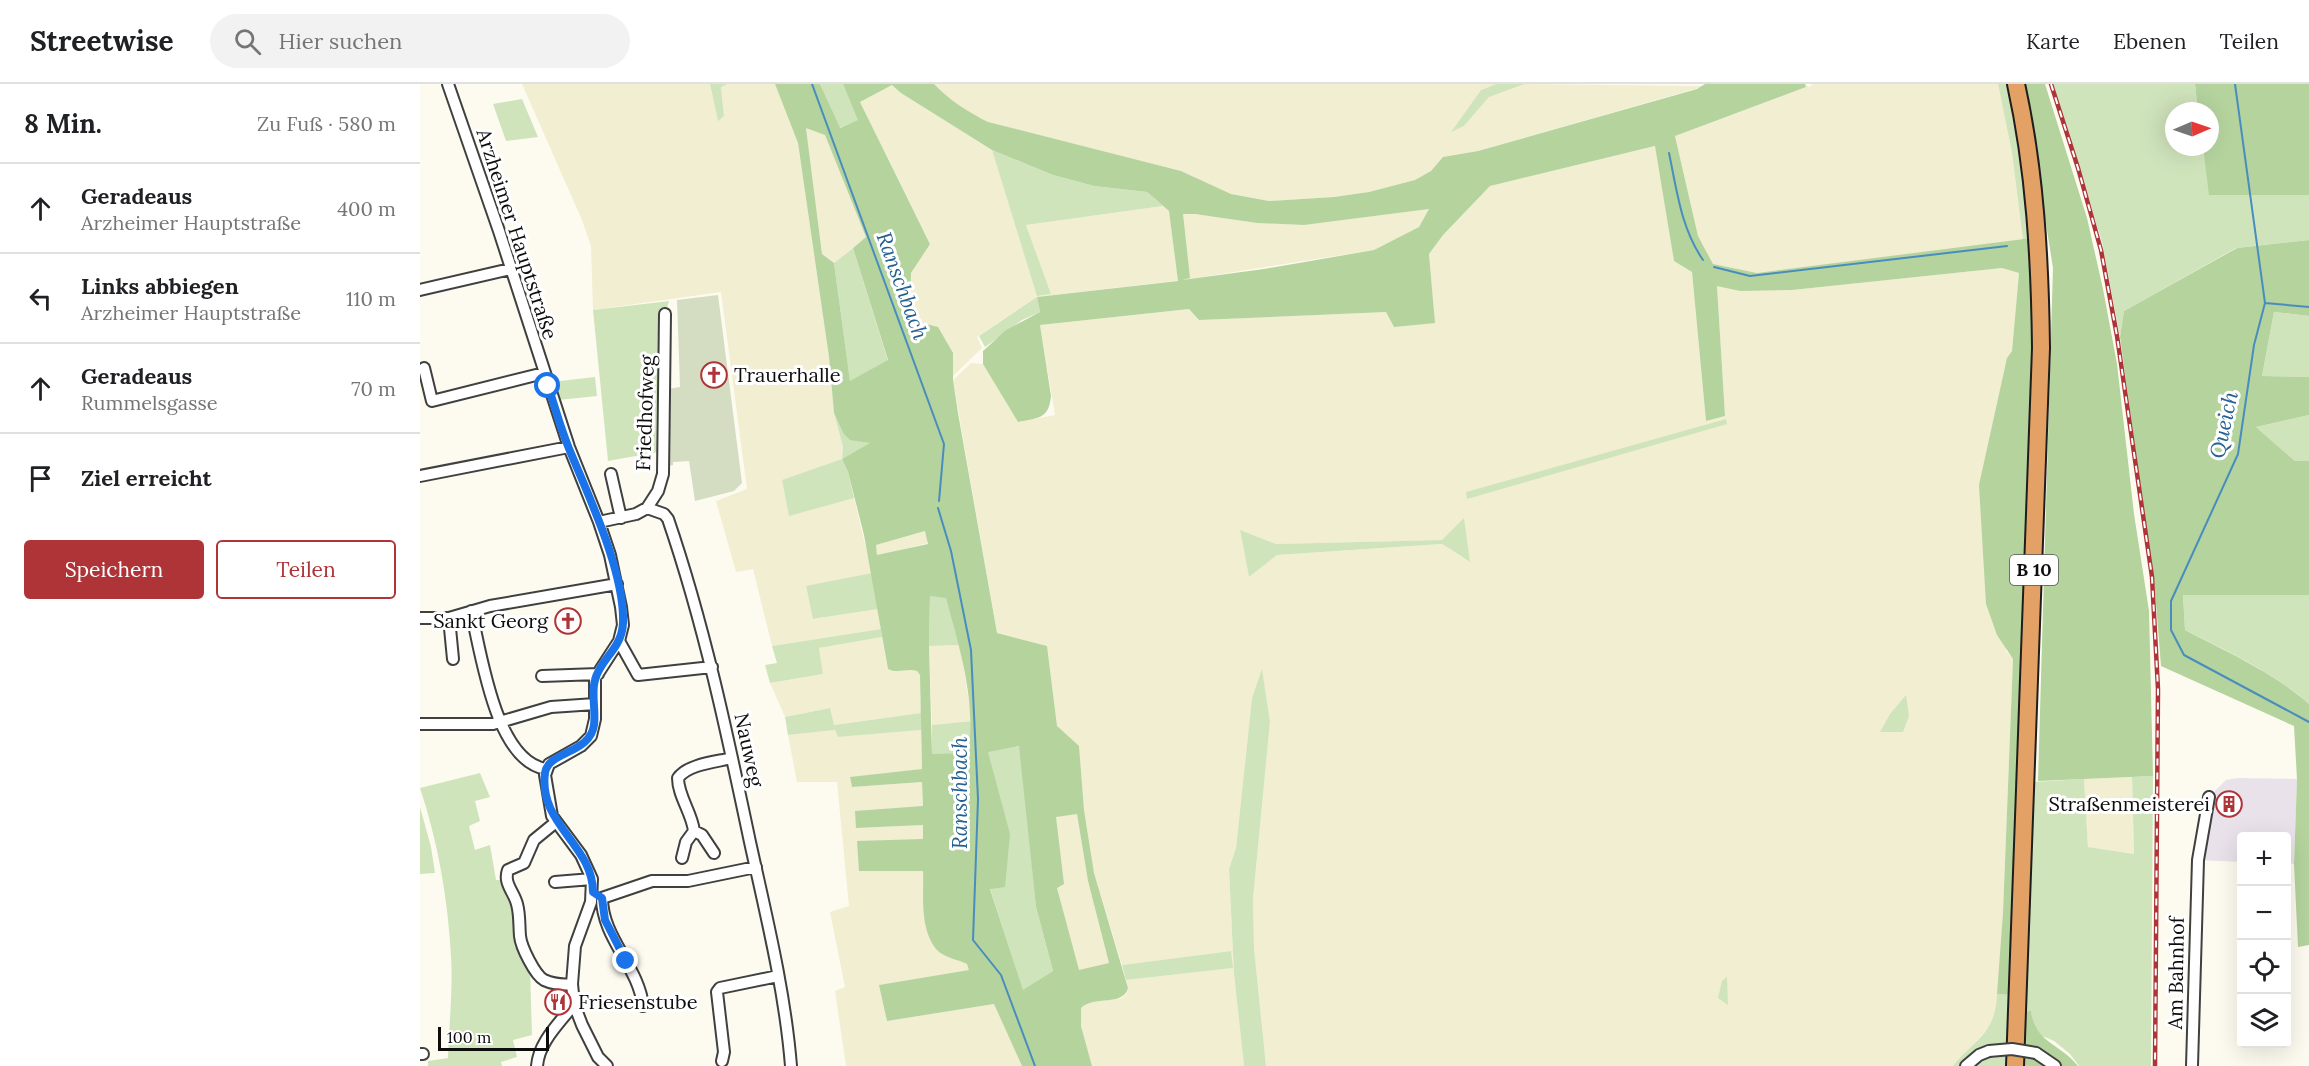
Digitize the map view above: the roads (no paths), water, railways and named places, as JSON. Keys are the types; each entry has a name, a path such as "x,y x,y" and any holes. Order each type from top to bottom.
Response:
{"highway":[{"name":"B 10","path":"2015,1066 2041,348 2040,277 2034,206 2016,84"}],"street":[{"name":"Arzheimer Hauptstraße","path":"448,84 569,447 599,522 617,584 623,621 619,641 595,681 594,725 590,738 581,746 554,761 546,769"},
{"path":"420,290 510,269"},
{"name":"Friedhofweg","path":"647,508 658,491 663,474 665,314"},
{"path":"424,368 432,401 544,373"},
{"path":"420,476 569,447"},
{"path":"611,474 621,518"},
{"path":"599,522 621,518 647,508"},
{"name":"Nauweg","path":"647,508 664,514 668,519 691,588 712,667 778,976 787,1023 791,1066"},
{"path":"420,618 449,618 471,611 617,584"},
{"path":"471,611 500,723 526,760 537,767 546,769 545,783 548,801 556,822 578,850 592,879 605,920 637,986 643,1006"},
{"path":"449,618 453,659"},
{"path":"619,641 638,675 712,667"},
{"path":"542,676 598,674"},
{"path":"420,724 500,723 551,707 595,704"},
{"path":"682,858 686,842 694,831 693,819 679,786 678,778 692,768 732,758"},
{"name":"Am Bahnhof","path":"2192,1066 2202,878 2209,797"},
{"path":"556,822 534,840 524,863 508,870 506,879 516,898 522,945 541,978 546,981 572,984"},
{"path":"694,831 702,835 714,854"},
{"path":"597,895 652,881 682,881 756,867"},
{"path":"555,882 592,879"},
{"path":"597,895 578,936 572,965 572,984 574,1004 594,1052 607,1066"},
{"path":"722,1061 724,1052 717,992 720,988 778,976"},
{"path":"537,1066 539,1052 546,1040 574,1004"},
{"path":"1966,1066 1978,1055 1989,1051 2012,1049 2036,1053 2055,1066"}],"waterway":[{"name":"Ranschbach","path":"812,84 944,444 939,501"},
{"name":"Queich","path":"2235,84 2265,303 2254,345 2238,454 2171,601 2171,630 2184,655 2309,722"},
{"path":"1669,153 1685,222 1703,260"},
{"path":"1714,267 1750,276 2007,246"},
{"path":"2265,303 2309,307"},
{"name":"Ranschbach","path":"938,508 951,551 971,650 978,799 973,940 1001,975 1035,1066"}],"railway":[{"path":"2051,84 2101,250 2117,336 2152,577 2158,689 2155,1066"}],"place":[{"name":"Trauerhalle","path":"714,375"},
{"name":"Sankt Georg","path":"568,621"},
{"name":"Straßenmeisterei","path":"2229,804"},
{"name":"Friesenstube","path":"558,1002"}]}
